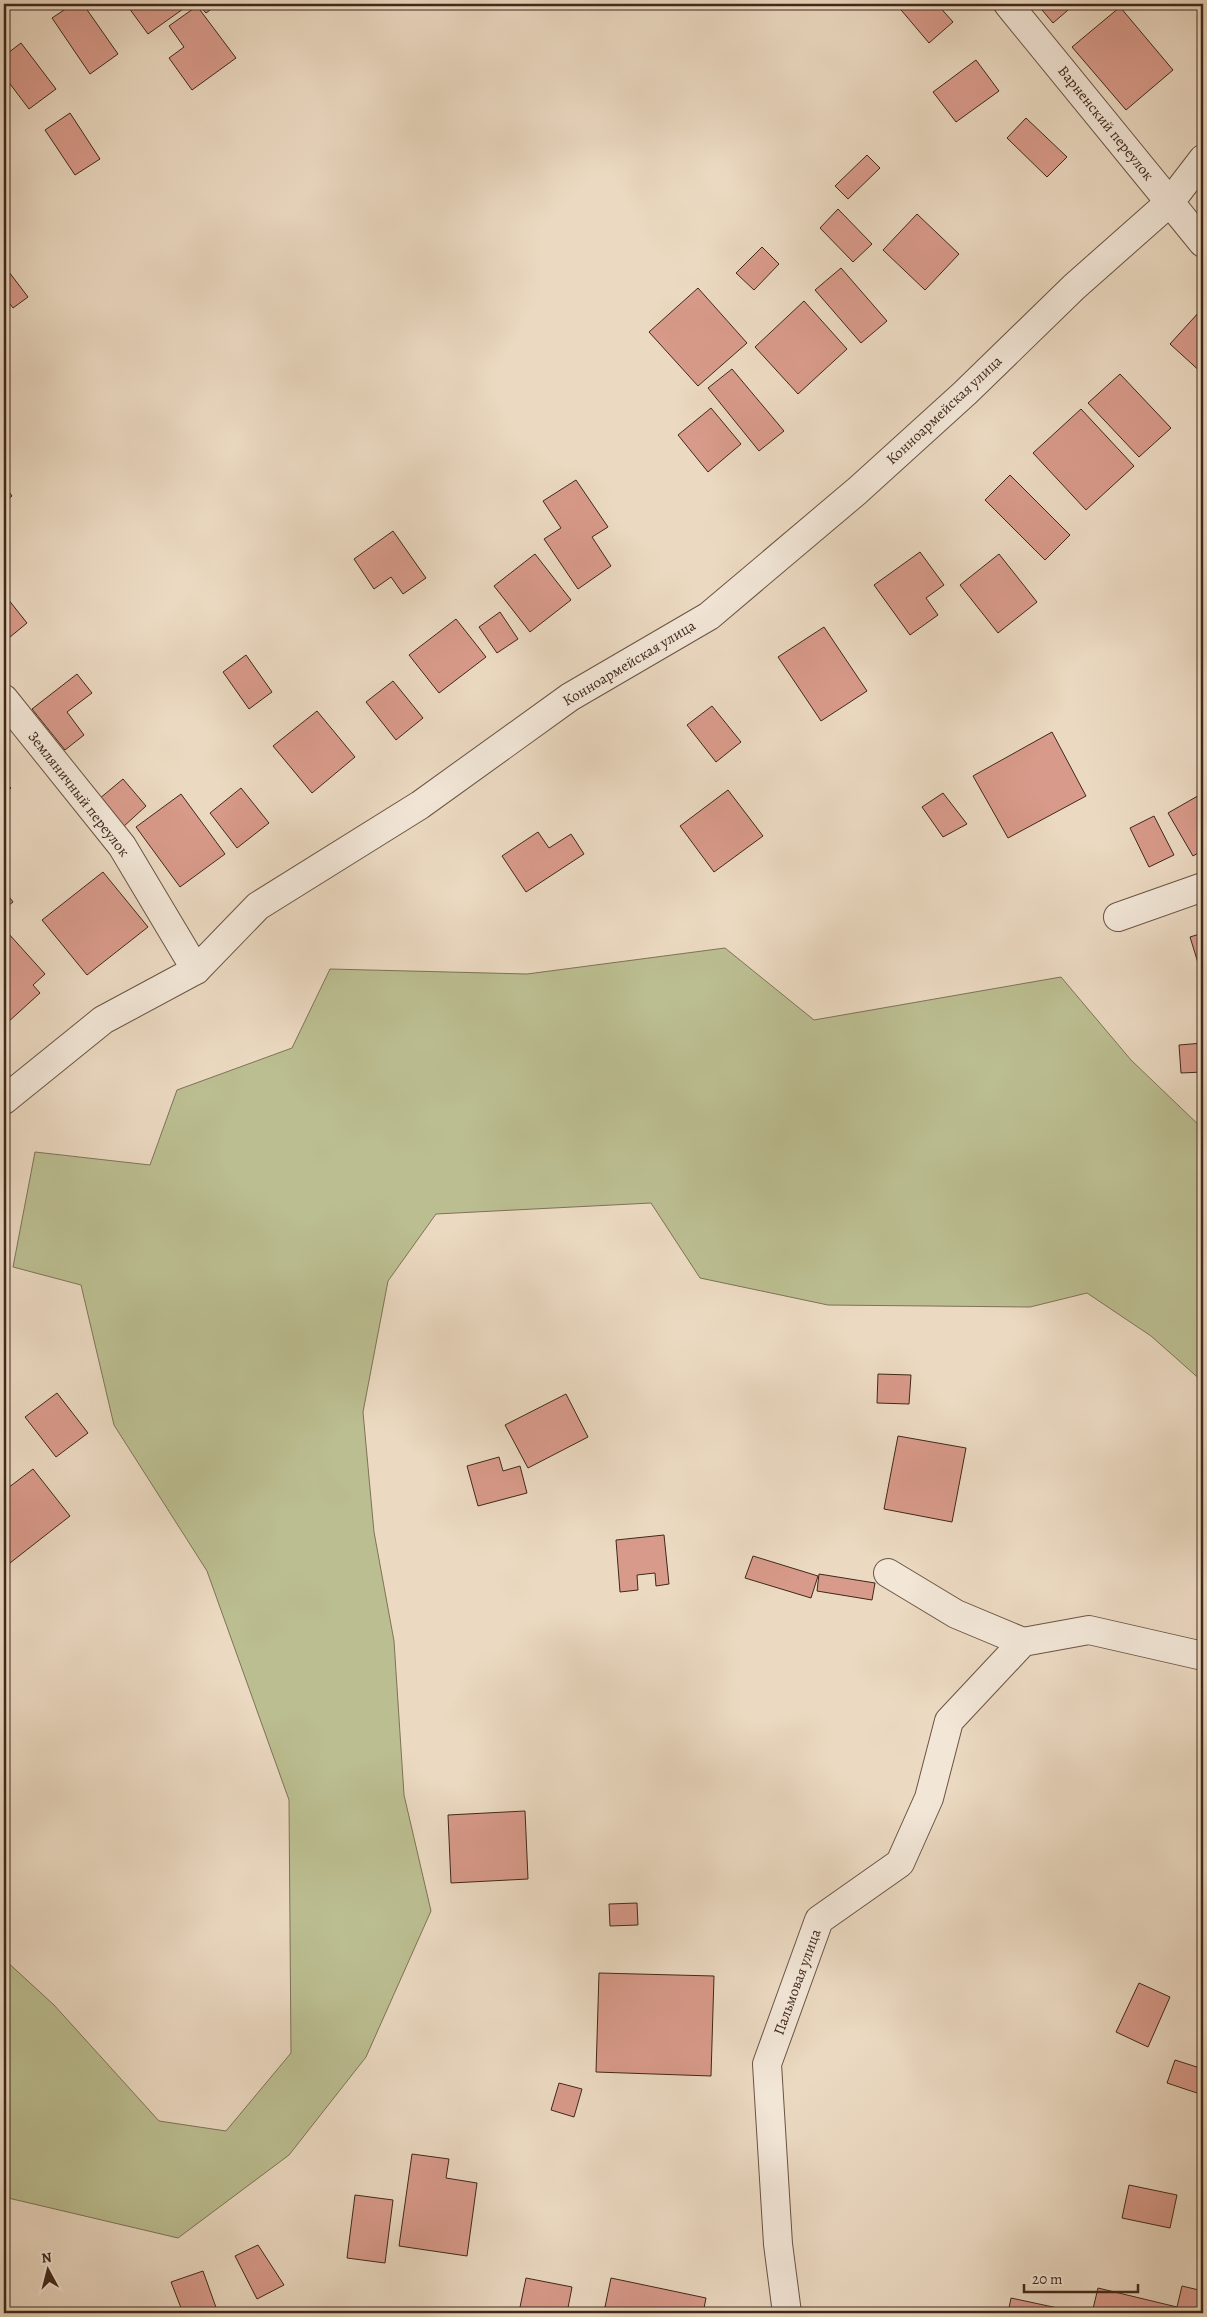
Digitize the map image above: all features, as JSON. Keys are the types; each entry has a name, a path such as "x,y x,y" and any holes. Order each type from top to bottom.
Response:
{"street":[{"name":"Варненский переулок","path":"1008,4 1203,243"},
{"name":"Конноармейская улица","path":"4,1100 103,1020 196,970 258,906 420,805 570,696 709,616 857,492 965,393 1074,287 1170,202 1203,159"},
{"name":"Земляничный переулок","path":"4,699 122,846 196,970"},
{"path":"1118,917 1203,887"},
{"path":"888,1573 956,1614 1023,1642 1089,1630 1203,1656"},
{"name":"Пальмовая улица","path":"787,2313 778,2244 767,2064 819,1920 900,1863 929,1798 949,1721 1023,1642"}],"green space":[{"path":"725,948 814,1020 1061,977 1131,1060 1203,1129 1203,1382 1151,1336 1087,1293 1030,1307 828,1305 700,1278 651,1203 436,1214 388,1281 363,1412 374,1532 394,1641 404,1795 431,1911 366,2057 289,2155 178,2238 4,2197 4,1959 54,2005 159,2121 226,2131 291,2053 289,1800 207,1571 114,1425 81,1285 13,1267 35,1152 150,1165 177,1090 292,1048 330,969 527,974"}],"building":[{"path":"73,4 83,4 118,54 90,74 52,18"},
{"path":"126,4 190,4 148,34"},
{"path":"198,4 218,4 206,13"},
{"path":"896,4 937,4 953,22 929,43"},
{"path":"1037,4 1075,4 1053,23"},
{"path":"197,6 236,58 192,90 169,58 184,47 169,26"},
{"path":"1120,7 1173,70 1126,110 1072,47"},
{"path":"21,43 56,89 29,109 4,76 4,56"},
{"path":"976,60 999,91 956,122 933,92"},
{"path":"70,113 100,159 75,175 45,130"},
{"path":"1026,118 1067,157 1047,177 1007,138"},
{"path":"867,155 880,168 848,199 835,186"},
{"path":"838,209 872,244 853,262 820,228"},
{"path":"917,214 959,254 925,290 883,250"},
{"path":"762,247 779,264 754,290 736,273"},
{"path":"841,268 887,321 861,343 815,290"},
{"path":"9,272 28,297 13,308 4,296 4,276"},
{"path":"698,288 747,343 698,386 649,332"},
{"path":"804,301 847,349 798,394 755,347"},
{"path":"1200,311 1203,314 1203,374 1170,344"},
{"path":"732,369 784,431 759,451 708,388"},
{"path":"1120,374 1171,428 1139,457 1088,403"},
{"path":"711,408 741,444 708,472 678,435"},
{"path":"1081,409 1134,466 1086,510 1033,453"},
{"path":"1010,475 1070,535 1045,560 985,500"},
{"path":"576,480 608,527 592,537 611,566 578,589 544,539 561,528 543,501"},
{"path":"4,485 12,496 4,502"},
{"path":"393,531 426,578 403,594 391,577 374,589 354,559"},
{"path":"920,552 944,585 926,598 938,615 910,635 874,585"},
{"path":"535,554 571,600 530,632 494,586"},
{"path":"999,554 1037,602 998,633 960,585"},
{"path":"4,594 27,623 4,642"},
{"path":"500,612 518,639 497,653 479,627"},
{"path":"456,619 486,657 439,693 409,655"},
{"path":"824,627 867,691 821,721 778,657"},
{"path":"246,655 272,692 249,709 223,672"},
{"path":"77,674 92,693 67,712 84,735 65,750 32,709"},
{"path":"393,681 423,718 396,740 366,702"},
{"path":"712,706 741,742 716,762 687,725"},
{"path":"317,711 355,757 312,793 273,746"},
{"path":"1052,732 1086,796 1008,838 973,776"},
{"path":"123,779 146,806 123,827 99,799"},
{"path":"4,781 11,788 4,794"},
{"path":"241,788 269,823 237,848 210,813"},
{"path":"728,790 763,836 714,872 680,826"},
{"path":"943,793 967,824 943,837 922,807"},
{"path":"1203,793 1203,850 1193,856 1168,813"},
{"path":"181,794 225,854 180,887 136,827"},
{"path":"1154,816 1174,855 1149,867 1130,828"},
{"path":"538,832 549,848 571,834 584,854 526,892 502,856"},
{"path":"103,872 148,927 87,975 42,920"},
{"path":"4,890 13,902 4,909"},
{"path":"8,933 45,974 33,985 40,993 7,1023 4,1019 4,938"},
{"path":"1203,933 1203,979 1190,937"},
{"path":"1203,1043 1203,1072 1181,1073 1179,1045"},
{"path":"878,1374 911,1375 909,1404 877,1403"},
{"path":"57,1393 88,1433 56,1457 25,1417"},
{"path":"566,1394 588,1437 528,1468 505,1425"},
{"path":"898,1436 966,1448 952,1522 884,1509"},
{"path":"499,1457 503,1471 520,1466 527,1493 478,1506 467,1466"},
{"path":"33,1469 70,1516 10,1563 4,1555 4,1491"},
{"path":"664,1535 669,1584 656,1586 655,1573 637,1575 638,1590 620,1592 616,1540"},
{"path":"753,1556 818,1576 811,1598 745,1578"},
{"path":"819,1574 875,1583 872,1600 817,1591"},
{"path":"525,1811 528,1879 451,1883 448,1815"},
{"path":"637,1903 638,1925 610,1926 609,1904"},
{"path":"599,1973 714,1976 711,2076 596,2072"},
{"path":"1139,1983 1170,1997 1148,2047 1116,2032"},
{"path":"1175,2060 1203,2069 1203,2095 1167,2083"},
{"path":"559,2083 582,2089 574,2117 551,2110"},
{"path":"412,2154 449,2159 446,2178 477,2183 467,2256 399,2246"},
{"path":"1129,2185 1177,2195 1170,2228 1122,2218"},
{"path":"355,2195 393,2200 385,2263 347,2258"},
{"path":"258,2245 284,2285 257,2299 235,2256"},
{"path":"203,2271 218,2313 183,2313 171,2282"},
{"path":"526,2278 572,2287 567,2313 519,2312"},
{"path":"611,2278 706,2298 703,2313 637,2313 605,2307"},
{"path":"1182,2286 1203,2291 1201,2313 1181,2311 1181,2313 1092,2313 1098,2288 1177,2307"},
{"path":"1011,2298 1067,2310 1067,2313 1008,2313"}]}
